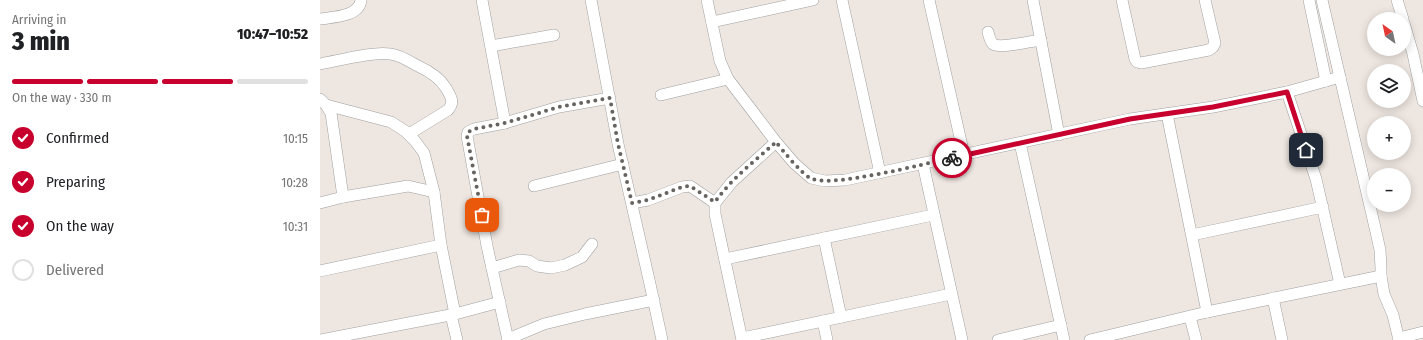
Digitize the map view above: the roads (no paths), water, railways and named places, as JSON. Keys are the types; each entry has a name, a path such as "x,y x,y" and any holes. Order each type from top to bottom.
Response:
{"street":[{"path":"320,19 337,17 358,9 362,2 361,0"},
{"path":"482,0 505,123"},
{"path":"591,0 623,164 662,340"},
{"path":"707,0 720,61 728,79 794,163 810,178 825,181 880,173 1130,119 1213,107 1287,92 1340,76"},
{"path":"712,22 813,0"},
{"path":"842,0 880,173"},
{"path":"930,0 964,155"},
{"path":"1033,0 1059,135"},
{"path":"1122,0 1135,59 1137,62 1141,63 1209,50 1213,47 1215,43 1205,0"},
{"path":"1309,0 1326,81"},
{"path":"1322,0 1378,244 1384,294 1393,315 1399,339 1423,332"},
{"path":"1397,0 1401,12"},
{"path":"988,32 991,42 994,45 1001,46 1041,40"},
{"path":"491,46 554,35"},
{"path":"1411,47 1423,101"},
{"path":"320,64 379,53 390,54 399,56 436,76 451,95 453,102 448,110 409,134"},
{"path":"662,95 728,79"},
{"path":"1287,92 1316,179 1340,284"},
{"path":"610,98 559,107 505,123 474,129 468,132 467,136 492,268 508,340 544,324 654,300"},
{"path":"323,102 390,122 405,130 424,153 434,192 441,245 457,340"},
{"path":"323,102 331,113 343,197"},
{"path":"1167,114 1207,312"},
{"path":"776,142 732,182 721,193 715,202 715,214 742,339 951,294"},
{"path":"1020,143 1064,340"},
{"path":"534,186 623,164"},
{"path":"923,164 933,215 962,340"},
{"path":"320,203 343,197 408,186 434,192"},
{"path":"632,203 648,200 682,187 690,186 715,202"},
{"path":"1192,235 1323,207"},
{"path":"725,259 933,215"},
{"path":"824,238 841,317"},
{"path":"492,268 519,260 529,261 537,266 551,268 565,265 582,257 592,244"},
{"path":"320,271 441,245"},
{"path":"1090,340 1114,337 1207,312 1381,276"},
{"path":"1273,298 1282,340"},
{"path":"321,340 453,314 500,302"},
{"path":"1190,316 1196,340"},
{"path":"823,321 827,340"},
{"path":"998,340 1061,325"}]}
